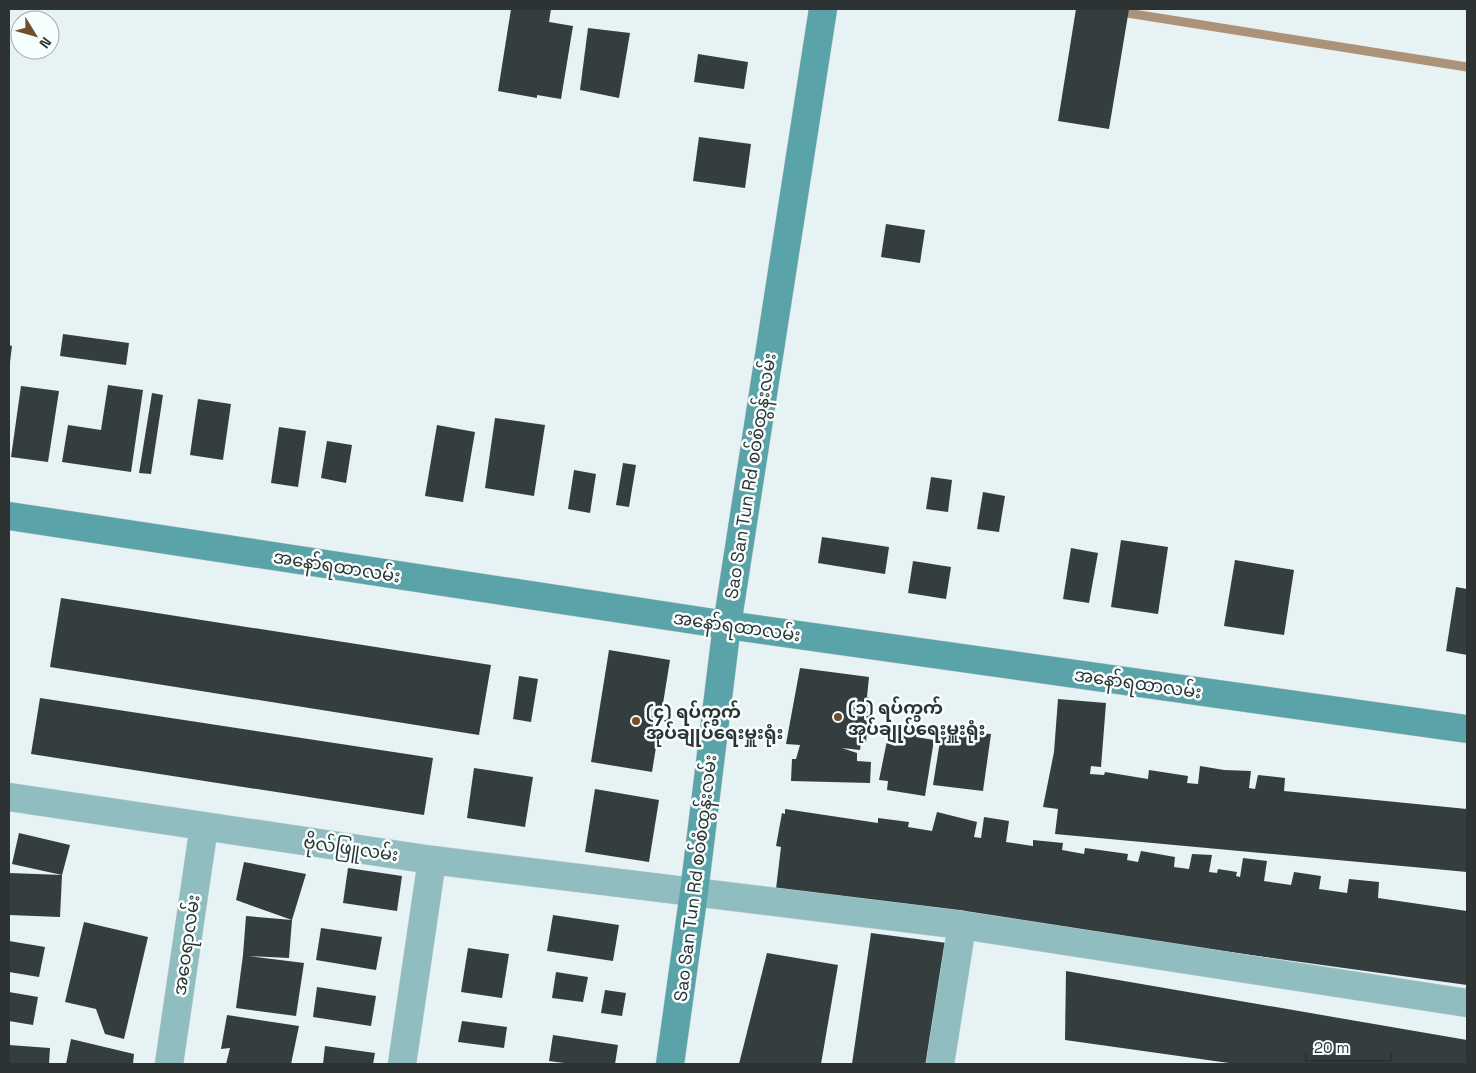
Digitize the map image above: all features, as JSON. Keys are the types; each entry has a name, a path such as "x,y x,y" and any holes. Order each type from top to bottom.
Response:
{"main road":[{"name":"Sao San Tun Rd စဝ်စံထွန်းလမ်း","path":"670,1064 694,892 727,625 823,9"},
{"name":"အနော်ရထာလမ်း","path":"9,516 727,625 1467,729"}],"street":[{"name":"ဗိုလ်ဖြူလမ်း","path":"9,797 432,860 962,925 1467,1003"},
{"name":"အဝေရာလမ်း","path":"168,1064 204,826"},
{"path":"402,1064 432,860"},
{"path":"940,1064 962,925"}],"building":[{"path":"511,9 551,9 549,22 573,26 561,99 537,95 537,98 498,91"},
{"path":"1076,9 1129,9 1109,129 1058,121"},
{"path":"588,28 630,33 619,98 580,90"},
{"path":"698,54 748,62 744,89 694,82"},
{"path":"699,137 751,144 745,188 693,181"},
{"path":"886,224 925,230 920,263 881,257"},
{"path":"63,334 129,343 126,365 60,356"},
{"path":"9,345 12,346 10,362 9,362"},
{"path":"108,385 143,390 131,472 62,462 68,425 101,430"},
{"path":"21,386 59,391 48,462 11,457"},
{"path":"152,393 163,395 151,474 139,473"},
{"path":"198,399 231,404 223,460 190,455"},
{"path":"495,418 545,425 534,496 485,488"},
{"path":"437,425 475,432 463,502 425,496"},
{"path":"279,427 306,431 298,487 271,483"},
{"path":"327,441 352,445 346,483 321,478"},
{"path":"623,463 636,465 629,507 616,505"},
{"path":"574,470 596,474 590,513 568,509"},
{"path":"931,477 952,480 948,512 926,509"},
{"path":"983,492 1005,496 999,532 977,529"},
{"path":"822,537 889,547 885,574 818,563"},
{"path":"1121,540 1168,547 1158,614 1111,607"},
{"path":"1071,548 1098,553 1089,603 1063,599"},
{"path":"1235,560 1294,570 1284,635 1224,626"},
{"path":"913,561 951,567 946,599 908,593"},
{"path":"1456,587 1467,589 1467,655 1446,651"},
{"path":"61,598 491,665 479,735 50,667"},
{"path":"609,650 670,660 652,772 591,762"},
{"path":"800,668 869,677 867,697 870,698 866,742 861,742 860,750 842,748 857,753 857,761 871,762 870,783 791,781 792,759 796,759 800,745 786,744"},
{"path":"519,676 538,679 531,722 513,719"},
{"path":"40,698 433,758 424,815 31,754"},
{"path":"1058,699 1106,703 1101,767 1091,766 1090,774 1104,775 1105,772 1148,779 1149,770 1188,776 1187,783 1198,784 1200,766 1224,770 1251,771 1249,788 1255,789 1258,775 1285,778 1284,791 1467,809 1467,872 1055,834 1058,809 1043,807 1054,752"},
{"path":"890,726 918,730 916,737 934,740 925,796 887,790 888,781 879,780"},
{"path":"942,729 979,730 979,733 991,734 983,791 933,785"},
{"path":"474,768 533,777 525,827 467,818"},
{"path":"595,789 659,800 649,862 585,852"},
{"path":"785,809 878,823 878,818 909,822 908,827 932,831 937,812 977,822 974,837 981,838 984,817 1009,821 1006,842 1033,846 1033,840 1063,843 1062,850 1084,854 1085,848 1128,854 1127,860 1138,862 1141,851 1175,857 1174,867 1189,869 1192,854 1212,855 1209,872 1217,873 1218,869 1237,872 1236,876 1240,877 1243,858 1267,861 1264,881 1291,885 1294,872 1321,876 1319,889 1347,893 1349,879 1379,882 1378,898 1467,911 1467,985 776,889 781,847 776,846 782,813 785,814"},
{"path":"19,833 70,845 62,875 12,864"},
{"path":"244,862 306,874 292,920 236,900"},
{"path":"348,868 402,876 397,911 343,903"},
{"path":"9,873 62,875 60,917 9,915"},
{"path":"553,915 619,925 613,961 547,951"},
{"path":"246,916 292,920 289,958 248,956 304,963 296,1016 236,1008"},
{"path":"84,922 148,937 124,1039 105,1034 96,1009 65,1002"},
{"path":"321,928 382,937 376,970 316,960"},
{"path":"871,933 947,943 930,1064 852,1064"},
{"path":"9,941 45,947 39,977 9,972"},
{"path":"468,948 509,954 502,998 461,992"},
{"path":"767,953 838,965 821,1064 739,1064"},
{"path":"1066,971 1467,1040 1467,1064 1236,1064 1065,1040"},
{"path":"556,972 588,977 583,1002 552,998"},
{"path":"317,987 376,996 371,1026 313,1017"},
{"path":"605,990 626,993 622,1016 601,1013"},
{"path":"9,992 38,997 33,1025 9,1021"},
{"path":"227,1015 299,1026 291,1064 226,1064 230,1048 221,1049"},
{"path":"462,1021 507,1027 504,1048 458,1042"},
{"path":"553,1035 618,1045 615,1064 572,1064 549,1061"},
{"path":"71,1039 134,1054 133,1064 66,1064"},
{"path":"9,1045 50,1048 49,1064 9,1064"},
{"path":"325,1046 375,1053 373,1064 323,1064"}],"waterway":[{"path":"1102,9 1467,67"}],"place":[{"name":"(၁) ရပ်ကွက် အုပ်ချုပ်ရေးမှူးရုံး","path":"838,717"},
{"name":"(၄) ရပ်ကွက် အုပ်ချုပ်ရေးမှူးရုံး","path":"636,721"}]}
